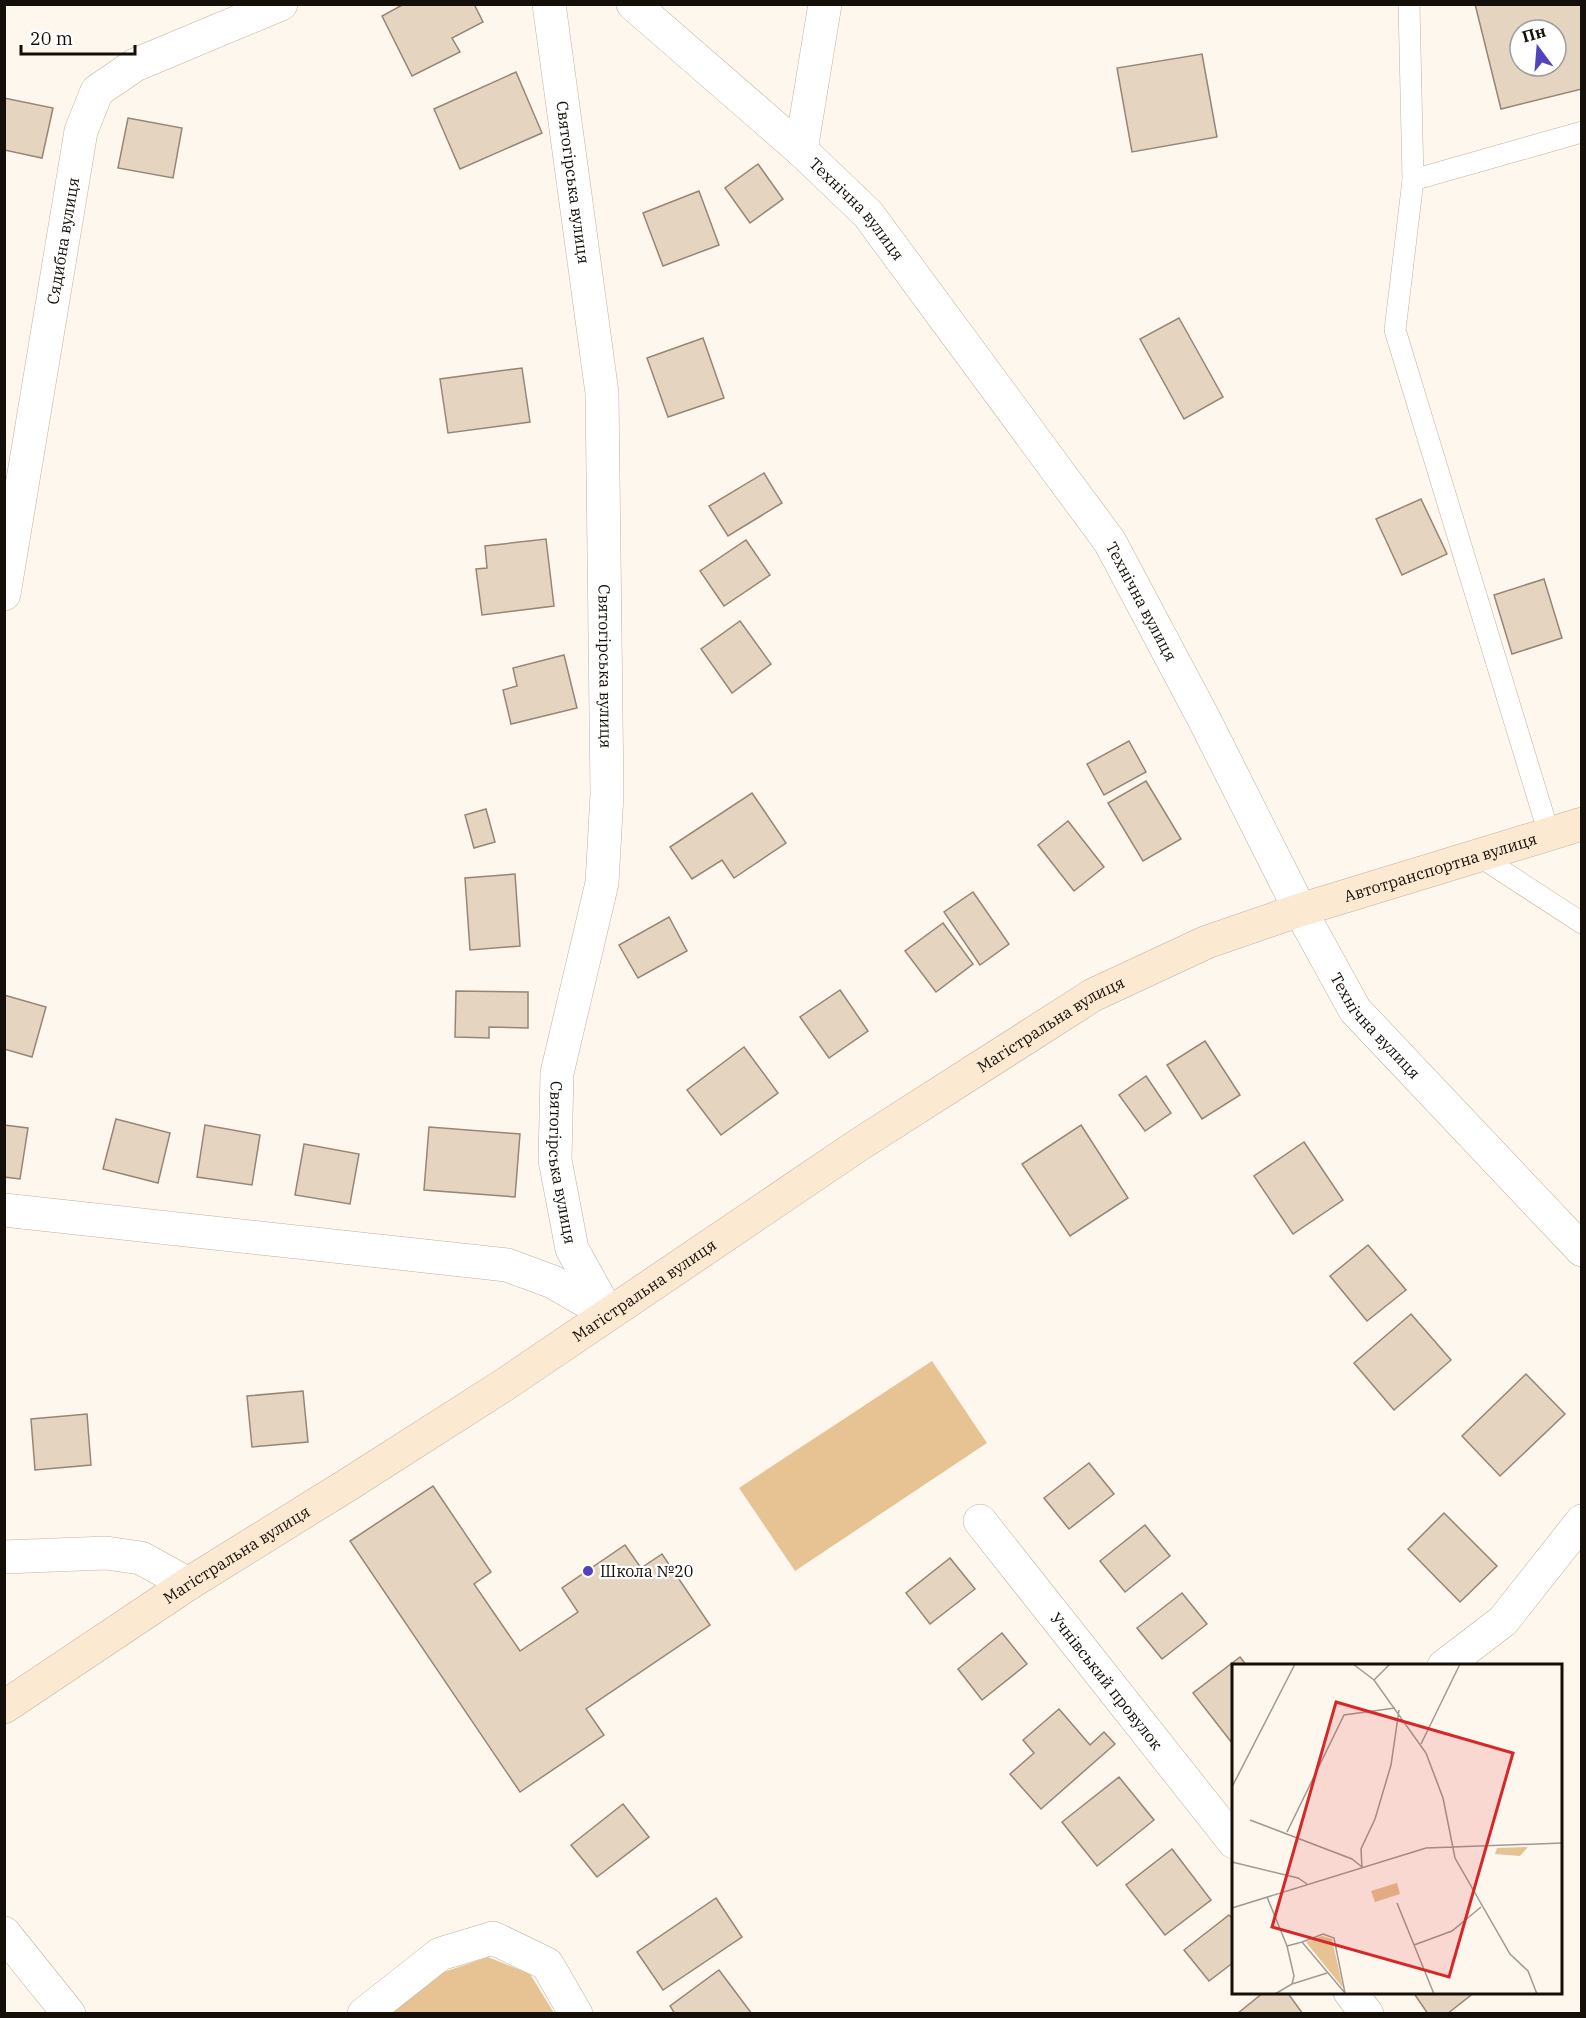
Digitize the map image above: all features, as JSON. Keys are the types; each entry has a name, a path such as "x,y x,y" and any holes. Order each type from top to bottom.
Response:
{"main road":[{"name":"Автотранспортна вулиця","path":"1300,910 1581,824"},
{"name":"Магістральна вулиця","path":"4,1707 188,1584 504,1385 860,1144 1093,995 1207,942 1300,910"}],"street":[{"name":"Сядибна вулиця","path":"4,594 81,131 97,91 135,65 281,4"},
{"name":"Святогірська вулиця","path":"549,4 602,393 607,794 602,883 557,1073 555,1160 572,1249 608,1314"},
{"name":"Технічна вулиця","path":"633,4 801,150 868,214 1110,542 1204,719 1300,910 1355,1010 1581,1250"},
{"path":"801,150 825,4"},
{"path":"4,1210 507,1265 553,1282 608,1314"},
{"name":"Учнівський провулок","path":"980,1521 1230,1832"},
{"path":"1445,1664 1503,1621 1581,1521"},
{"path":"4,1557 106,1553 141,1558 188,1584"},
{"path":"4,1933 69,2013"},
{"path":"364,2013 440,1954 494,1938 547,1964 576,2013"},
{"path":"1352,1994 1367,2013"}],"lane":[{"path":"1409,4 1413,180 1395,330 1549,834"},
{"path":"1413,180 1581,132"},
{"path":"1479,856 1581,923"}],"shaded area":[{"path":"932,1361 987,1443 795,1571 739,1488"},
{"path":"488,1957 530,1974 554,2013 388,2014 438,1974"}],"building":[{"path":"404,4 474,4 483,22 452,38 460,52 412,76 382,16"},
{"path":"1475,4 1582,4 1582,89 1501,109"},
{"path":"1202,54 1217,137 1132,152 1117,68"},
{"path":"516,72 542,133 460,169 434,109"},
{"path":"4,98 53,108 42,158 4,150"},
{"path":"128,118 182,128 173,178 118,168"},
{"path":"758,164 783,199 750,223 725,188"},
{"path":"699,191 719,245 663,266 643,213"},
{"path":"1179,318 1223,397 1184,419 1140,339"},
{"path":"703,338 724,398 668,417 647,358"},
{"path":"522,368 530,422 448,433 440,379"},
{"path":"764,473 782,503 728,536 709,506"},
{"path":"1421,499 1447,554 1402,575 1376,519"},
{"path":"546,539 554,606 482,615 476,569 487,568 485,546"},
{"path":"746,540 770,575 724,606 700,571"},
{"path":"1544,579 1562,638 1512,654 1494,595"},
{"path":"740,621 771,664 732,693 701,649"},
{"path":"564,655 577,708 511,724 503,690 517,686 513,668"},
{"path":"1129,741 1146,772 1104,795 1087,764"},
{"path":"1146,781 1181,839 1143,861 1108,803"},
{"path":"752,793 786,843 734,878 722,860 692,879 670,847"},
{"path":"486,809 495,842 474,848 465,815"},
{"path":"1068,821 1104,867 1074,891 1038,845"},
{"path":"515,874 520,946 470,950 465,878"},
{"path":"973,892 1009,944 980,965 944,912"},
{"path":"669,917 687,951 638,978 619,945"},
{"path":"943,923 973,964 936,992 905,951"},
{"path":"840,990 868,1031 829,1058 800,1017"},
{"path":"456,991 528,992 528,1028 489,1027 489,1038 455,1037"},
{"path":"4,995 46,1007 32,1057 4,1049"},
{"path":"1205,1041 1240,1095 1202,1119 1167,1065"},
{"path":"744,1047 778,1093 721,1135 687,1090"},
{"path":"1146,1076 1171,1113 1145,1131 1119,1095"},
{"path":"116,1119 170,1133 158,1183 103,1169"},
{"path":"4,1125 28,1128 20,1179 4,1177"},
{"path":"205,1125 260,1135 252,1185 197,1177"},
{"path":"1081,1125 1128,1198 1070,1236 1022,1164"},
{"path":"429,1127 520,1134 515,1197 424,1190"},
{"path":"1304,1142 1343,1200 1293,1234 1254,1176"},
{"path":"304,1144 359,1154 350,1204 295,1195"},
{"path":"1368,1245 1406,1290 1367,1321 1330,1276"},
{"path":"1411,1314 1451,1360 1394,1410 1354,1363"},
{"path":"1526,1374 1565,1414 1500,1476 1462,1436"},
{"path":"303,1391 308,1442 252,1447 247,1396"},
{"path":"87,1414 91,1465 35,1470 31,1419"},
{"path":"1089,1463 1114,1494 1069,1529 1044,1498"},
{"path":"433,1486 491,1572 474,1584 520,1651 578,1612 562,1588 625,1545 641,1568 662,1554 710,1625 586,1709 604,1735 520,1792 350,1541"},
{"path":"1444,1513 1497,1566 1460,1602 1408,1549"},
{"path":"1145,1525 1170,1556 1125,1592 1100,1561"},
{"path":"950,1558 975,1589 930,1624 906,1593"},
{"path":"1182,1593 1207,1624 1162,1659 1137,1628"},
{"path":"1002,1633 1027,1664 982,1700 958,1669"},
{"path":"1240,1657 1245,1664 1232,1664 1232,1743 1193,1693"},
{"path":"1059,1709 1090,1745 1104,1732 1115,1744 1041,1809 1010,1774 1034,1753 1023,1740"},
{"path":"1119,1777 1154,1820 1097,1866 1062,1822"},
{"path":"623,1804 649,1837 597,1877 571,1845"},
{"path":"1172,1849 1211,1900 1165,1935 1126,1885"},
{"path":"716,1898 742,1937 663,1990 637,1952"},
{"path":"1229,1915 1232,1918 1232,1964 1209,1981 1184,1950"},
{"path":"719,1970 752,2014 675,2014 670,2006"},
{"path":"1262,1994 1288,1994 1303,2014 1237,2014"},
{"path":"1414,1994 1472,1994 1447,2014 1428,2014"}],"place":[{"name":"Школа №20","path":"588,1571"}]}
